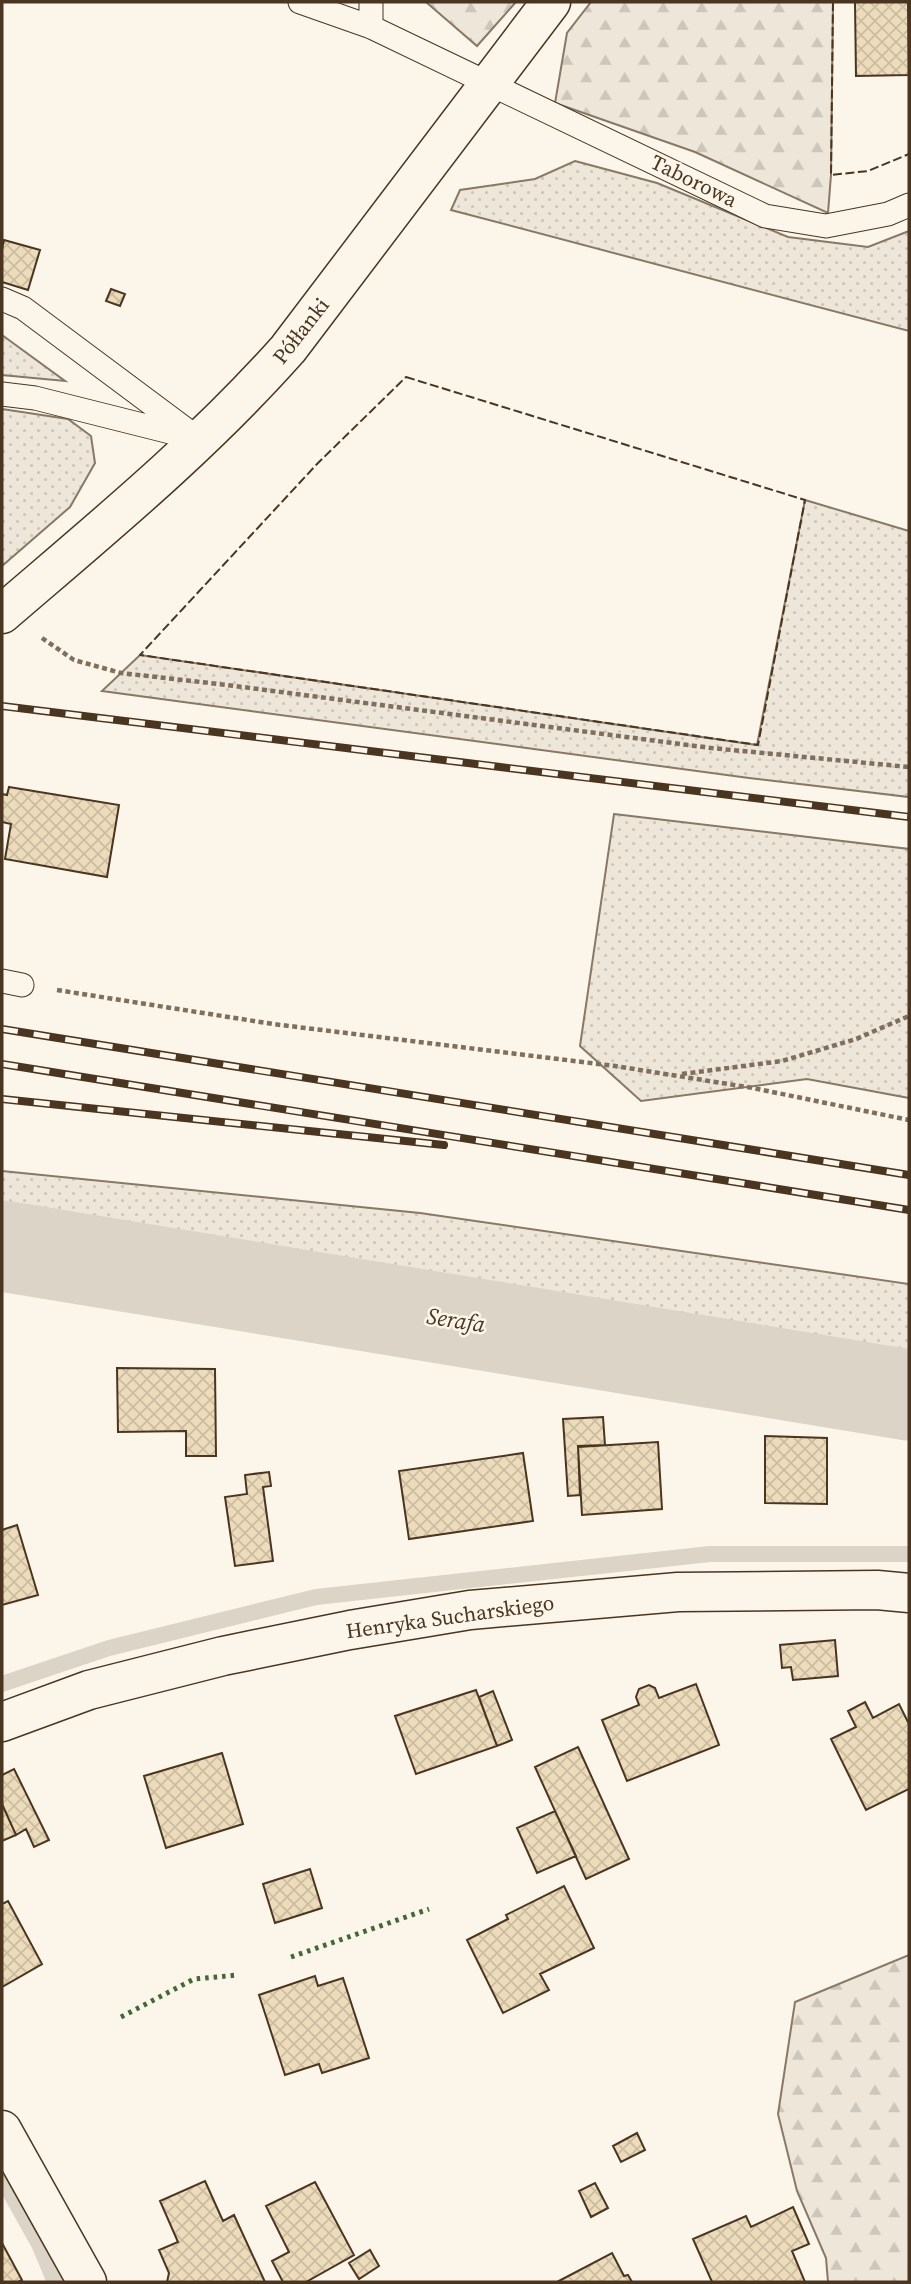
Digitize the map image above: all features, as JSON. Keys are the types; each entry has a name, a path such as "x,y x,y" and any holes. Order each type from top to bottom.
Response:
{"street":[{"name":"Półłanki","path":"3,613 161,478 234,409 288,349 551,2"},
{"name":"Henryka Sucharskiego","path":"2,1722 89,1690 223,1656 351,1630 470,1610 678,1592 877,1590 909,1593"},
{"path":"2,2130 87,2282"}],"lane":[{"name":"Taborowa","path":"300,2 371,27 765,216 826,226 888,214 909,205"},
{"path":"371,2 371,27"},
{"path":"2,299 23,308 200,440"},
{"path":"2,394 34,398 200,440"}],"path":[{"path":"3,613 74,660 121,674 227,685 711,748 909,767"},
{"path":"12,983 273,1024 674,1075 909,1120"},
{"path":"674,1075 782,1061 856,1039 909,1016"}],"green space":[{"path":"426,2 516,2 477,46"},
{"path":"591,2 833,2 828,213 695,152 555,103 567,33"},
{"path":"575,161 657,183 788,237 868,247 909,231 909,331 451,210 460,190 535,179"},
{"path":"2,335 65,381 2,375"},
{"path":"2,409 68,419 91,436 95,463 70,507 2,566"},
{"path":"805,500 909,531 909,797 102,691 140,655 757,745"},
{"path":"614,814 909,849 909,1098 807,1079 641,1101 580,1046"},
{"path":"2,1171 420,1213 909,1284 909,1408 2,1286"},
{"path":"909,1955 909,2282 828,2282 826,2258 797,2191 778,2114 795,2002"}],"building":[{"path":"855,2 908,2 909,75 856,76"},
{"path":"4,240 40,250 28,290 2,282"},
{"path":"111,289 125,294 120,306 106,301"},
{"path":"9,787 119,805 107,877 5,859 11,824 2,822 2,794 7,795"},
{"path":"117,1368 215,1369 216,1456 186,1456 186,1431 118,1432"},
{"path":"603,1417 605,1445 578,1446 580,1495 568,1496 563,1419"},
{"path":"765,1436 827,1438 827,1504 765,1503"},
{"path":"658,1442 662,1509 582,1515 578,1447"},
{"path":"523,1453 533,1521 409,1539 399,1471"},
{"path":"269,1472 271,1486 263,1487 273,1561 235,1566 225,1497 247,1494 245,1475"},
{"path":"17,1525 38,1595 2,1605 2,1530"},
{"path":"835,1640 838,1676 793,1680 791,1667 782,1668 780,1645"},
{"path":"696,1684 719,1745 627,1781 602,1720 639,1705 636,1697 639,1689 649,1685 655,1688 659,1698"},
{"path":"476,1690 497,1746 416,1774 395,1716"},
{"path":"493,1691 512,1740 497,1746 479,1697"},
{"path":"865,1702 873,1718 899,1704 909,1724 909,1789 866,1810 831,1739 856,1727 848,1711"},
{"path":"578,1747 629,1859 586,1879 535,1767"},
{"path":"222,1753 243,1824 166,1848 144,1776"},
{"path":"14,1769 49,1840 34,1847 26,1829 16,1835 2,1804 2,1775"},
{"path":"2,1804 16,1835 2,1841"},
{"path":"555,1811 576,1856 537,1873 517,1828"},
{"path":"310,1869 322,1908 275,1923 263,1884"},
{"path":"564,1886 594,1948 540,1974 549,1990 503,2013 467,1940 508,1919 506,1915"},
{"path":"8,1901 42,1964 2,1987 2,1904"},
{"path":"315,1976 318,1986 343,1978 369,2058 322,2073 319,2064 285,2075 259,1995"},
{"path":"637,2133 645,2150 621,2162 613,2146"},
{"path":"205,2181 223,2221 234,2215 265,2282 167,2282 169,2273 159,2250 178,2242 160,2201"},
{"path":"315,2182 354,2255 306,2282 283,2282 272,2261 289,2252 266,2206"},
{"path":"595,2183 608,2208 591,2217 579,2191"},
{"path":"793,2207 809,2244 792,2251 805,2282 712,2282 693,2239 746,2216 751,2227"},
{"path":"2,2243 22,2280 18,2282 2,2282"},
{"path":"370,2250 379,2266 359,2279 349,2263"},
{"path":"612,2253 624,2276 628,2275 632,2282 557,2282"}],"waterway":[{"name":"Serafa","path":"2,1246 909,1395"},
{"path":"2,1684 109,1648 316,1597 710,1554 909,1554"},
{"path":"2,2178 39,2244 55,2282"}],"railway":[{"path":"2,706 909,817"},
{"path":"2,1029 909,1175"},
{"path":"2,1064 909,1210"},
{"path":"2,1099 444,1145"}],"hedge":[{"path":"291,1957 429,1909"},
{"path":"121,2017 194,1979 238,1975"}],"fence":[{"path":"833,2 831,175 868,171 909,154"},
{"path":"406,377 805,500 758,745 140,655 317,464 406,377"}]}
